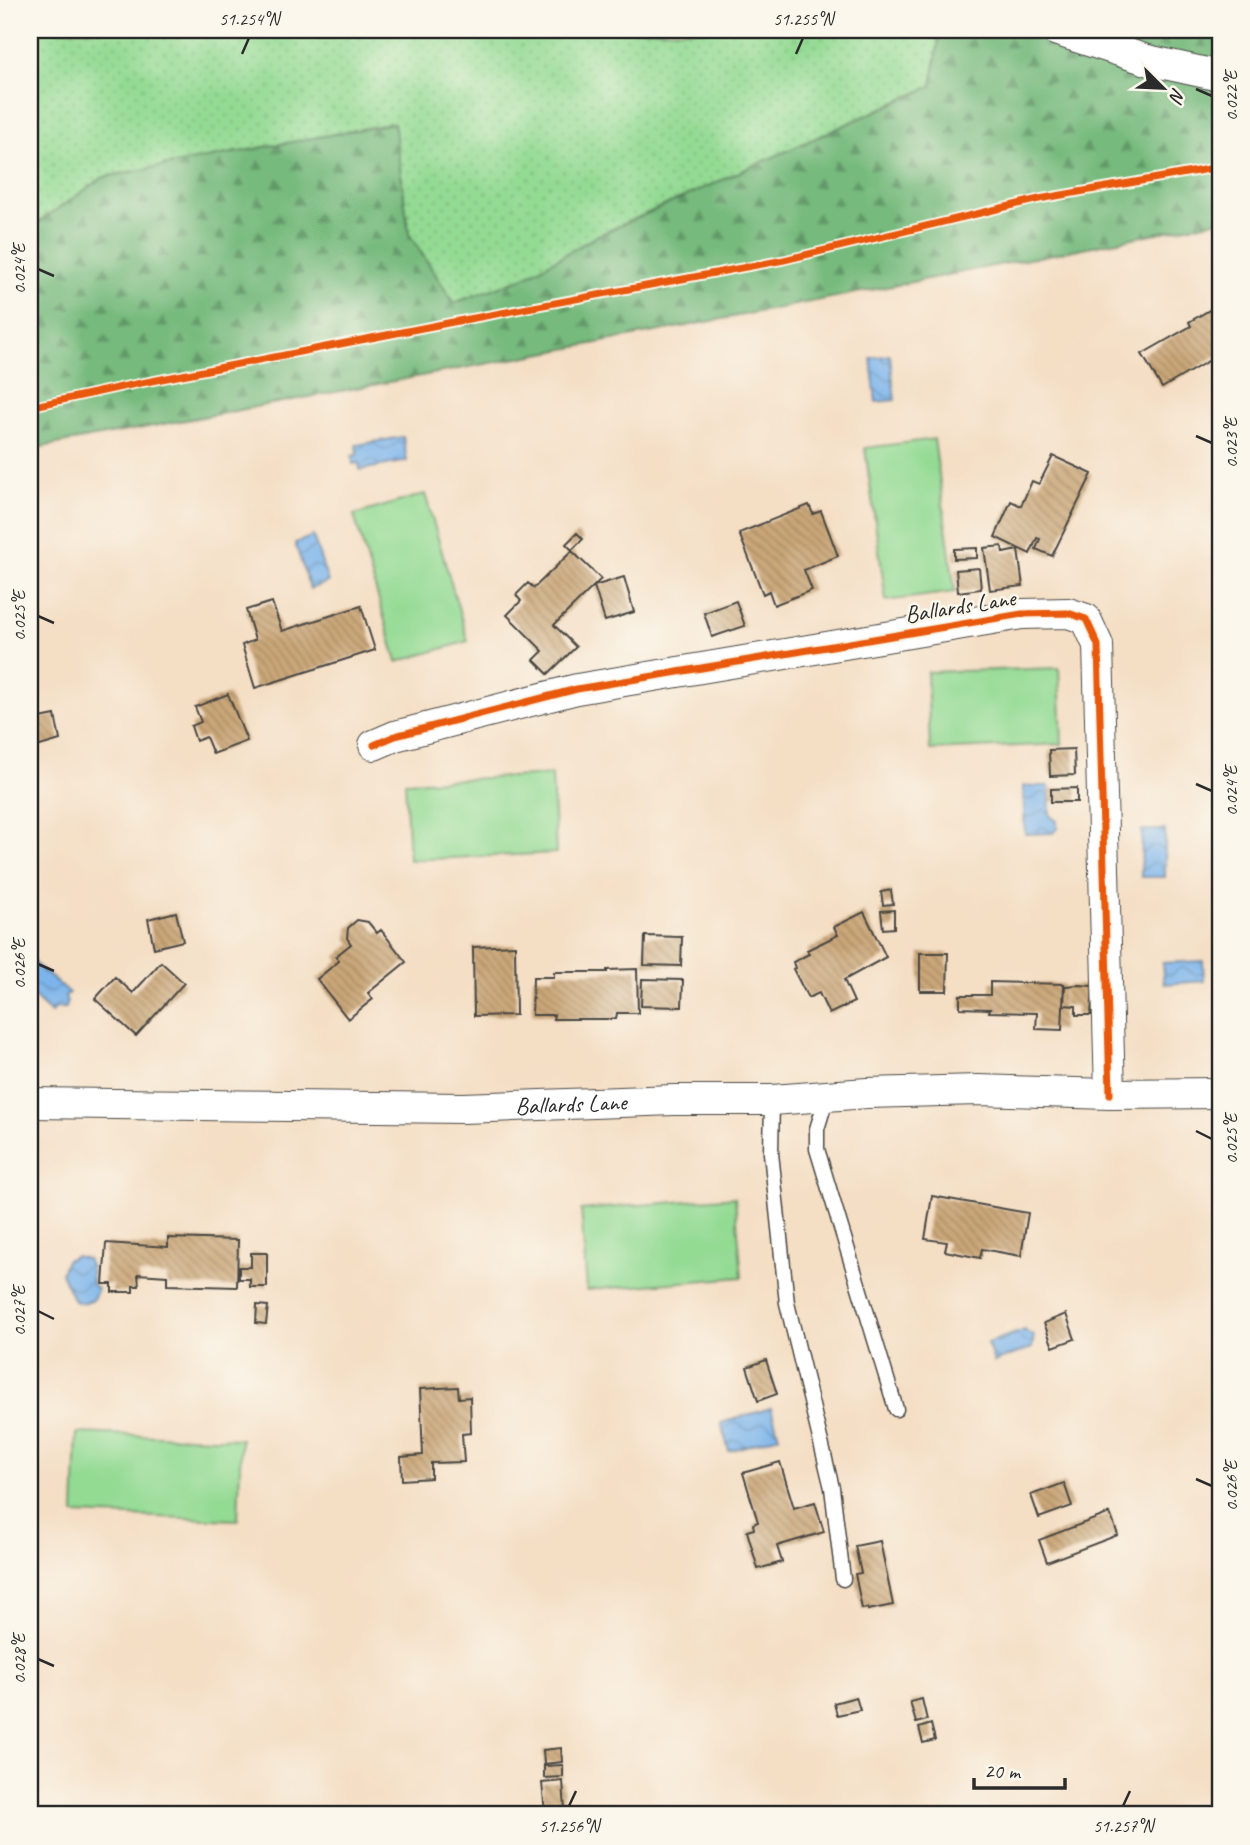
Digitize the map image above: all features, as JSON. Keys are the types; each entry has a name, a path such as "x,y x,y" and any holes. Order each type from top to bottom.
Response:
{"street":[{"path":"1055,30 1147,60 1220,76"},
{"name":"Ballards Lane","path":"374,745 395,736 589,687 1022,614 1068,613 1086,619 1098,645 1110,1094"},
{"name":"Ballards Lane","path":"30,1103 463,1108 674,1100 772,1100 979,1090 1110,1094 1220,1093"}],"lane":[{"path":"827,1096 817,1129 817,1149 896,1409"},
{"path":"772,1100 771,1153 788,1303 832,1488 843,1579"}],"green space":[{"path":"30,30 940,30 932,86 599,235 523,278 454,303 409,234 394,123 104,177 30,228"},
{"path":"940,30 1220,30 1220,220 775,309 30,449 30,228 104,177 394,123 409,234 454,303 523,278 599,235 932,86"},
{"path":"934,439 955,592 886,601 865,448"},
{"path":"425,494 468,641 397,662 354,515"},
{"path":"1059,668 1062,744 930,750 927,672"},
{"path":"552,775 556,853 409,860 405,782"},
{"path":"735,1197 742,1277 587,1290 581,1210"},
{"path":"77,1433 241,1439 238,1520 74,1514"}],"water":[{"path":"890,355 895,400 876,402 871,358"},
{"path":"403,437 407,461 360,470 359,463 353,464 352,456 357,455 356,445"},
{"path":"313,536 328,582 310,589 295,543"},
{"path":"1023,786 1049,786 1050,816 1057,821 1057,828 1053,833 1025,834"},
{"path":"1142,830 1165,830 1165,877 1141,877"},
{"path":"1203,961 1204,981 1164,984 1162,963"},
{"path":"33,962 69,993 65,997 66,1008 56,1008 51,1013 30,993 30,966"},
{"path":"76,1256 87,1259 91,1268 92,1284 97,1289 92,1300 86,1303 74,1301 61,1273 66,1260"},
{"path":"1025,1330 1034,1335 1032,1348 994,1362 987,1343"},
{"path":"771,1408 779,1436 729,1451 721,1423"}],"building":[{"path":"1220,304 1220,354 1162,388 1142,354 1191,326 1189,322"},
{"path":"1053,456 1092,474 1052,556 1036,549 1040,539 1037,538 1030,554 995,537 1011,501 1021,506 1032,481 1039,484"},
{"path":"809,505 813,514 821,511 838,556 804,570 812,590 774,605 769,591 763,594 739,533"},
{"path":"577,533 583,539 572,550 566,544"},
{"path":"1002,546 1003,553 1018,550 1023,586 990,590 984,548"},
{"path":"977,548 977,558 954,559 954,549"},
{"path":"572,551 601,579 554,625 576,647 548,674 534,660 543,651 507,615 521,601 516,595 528,583 534,588"},
{"path":"979,568 981,589 958,592 956,570"},
{"path":"624,577 634,612 605,621 594,586"},
{"path":"736,601 745,626 712,637 704,613"},
{"path":"272,602 282,631 361,606 375,650 255,688 242,645 255,640 246,610"},
{"path":"228,694 247,741 213,754 206,737 196,741 191,726 201,722 195,707"},
{"path":"55,715 60,740 30,749 30,720"},
{"path":"1074,749 1075,775 1050,776 1049,750"},
{"path":"1077,788 1077,802 1051,802 1051,789"},
{"path":"891,890 893,904 883,905 881,892"},
{"path":"894,910 894,928 883,929 881,911"},
{"path":"176,912 183,941 154,948 148,919"},
{"path":"864,912 886,957 844,980 854,1002 829,1014 819,993 808,998 793,969 793,962 809,954 807,950 838,935 834,927"},
{"path":"357,920 368,922 377,933 381,930 406,962 368,993 373,999 348,1019 317,979 339,961 336,956 351,944 347,938 348,928"},
{"path":"645,936 682,937 681,966 644,965"},
{"path":"515,945 516,1015 474,1016 473,947"},
{"path":"920,953 948,953 947,991 920,991"},
{"path":"161,962 184,983 136,1036 95,999 115,977 133,993"},
{"path":"637,969 638,1013 617,1013 616,1019 553,1019 554,1015 532,1015 533,977 554,977 554,972"},
{"path":"642,979 683,980 682,1007 641,1006"},
{"path":"990,982 1064,984 1062,1030 1036,1029 1037,1013 989,1012 990,1009 960,1008 960,995 990,995"},
{"path":"1065,986 1093,986 1091,1015 1076,1015 1076,1006 1064,1005"},
{"path":"932,1196 1028,1213 1021,1256 982,1249 980,1258 945,1251 947,1242 925,1239"},
{"path":"168,1238 238,1240 237,1287 167,1285 167,1276 138,1274 139,1286 133,1286 133,1292 112,1292 112,1284 103,1284 106,1243 168,1247"},
{"path":"251,1253 267,1253 267,1287 250,1287 250,1279 239,1279 239,1267 251,1267"},
{"path":"257,1305 268,1306 266,1324 256,1323"},
{"path":"1066,1314 1075,1339 1053,1347 1044,1323"},
{"path":"766,1360 777,1394 758,1401 747,1367"},
{"path":"458,1387 459,1398 470,1397 471,1433 462,1434 464,1462 431,1463 431,1478 402,1480 401,1457 423,1455 420,1389"},
{"path":"780,1462 794,1508 815,1502 824,1532 777,1546 782,1562 758,1569 747,1531 754,1529 753,1524 758,1522 743,1473"},
{"path":"1064,1483 1072,1506 1039,1518 1031,1495"},
{"path":"1110,1513 1118,1535 1047,1562 1039,1540"},
{"path":"880,1541 893,1605 862,1609 855,1574 861,1573 855,1546"},
{"path":"856,1697 860,1710 837,1715 834,1703"},
{"path":"922,1699 927,1720 916,1723 910,1702"},
{"path":"931,1724 935,1740 923,1743 919,1728"},
{"path":"561,1748 562,1762 544,1764 543,1750"},
{"path":"563,1765 563,1777 544,1778 544,1766"},
{"path":"563,1781 565,1810 545,1812 542,1783"}],"cycle path":[{"path":"30,407 453,322 784,260 1039,199 1220,167"},
{"path":"374,745 395,736 577,689 1022,614 1068,613 1086,619 1098,645 1110,1094"}]}
